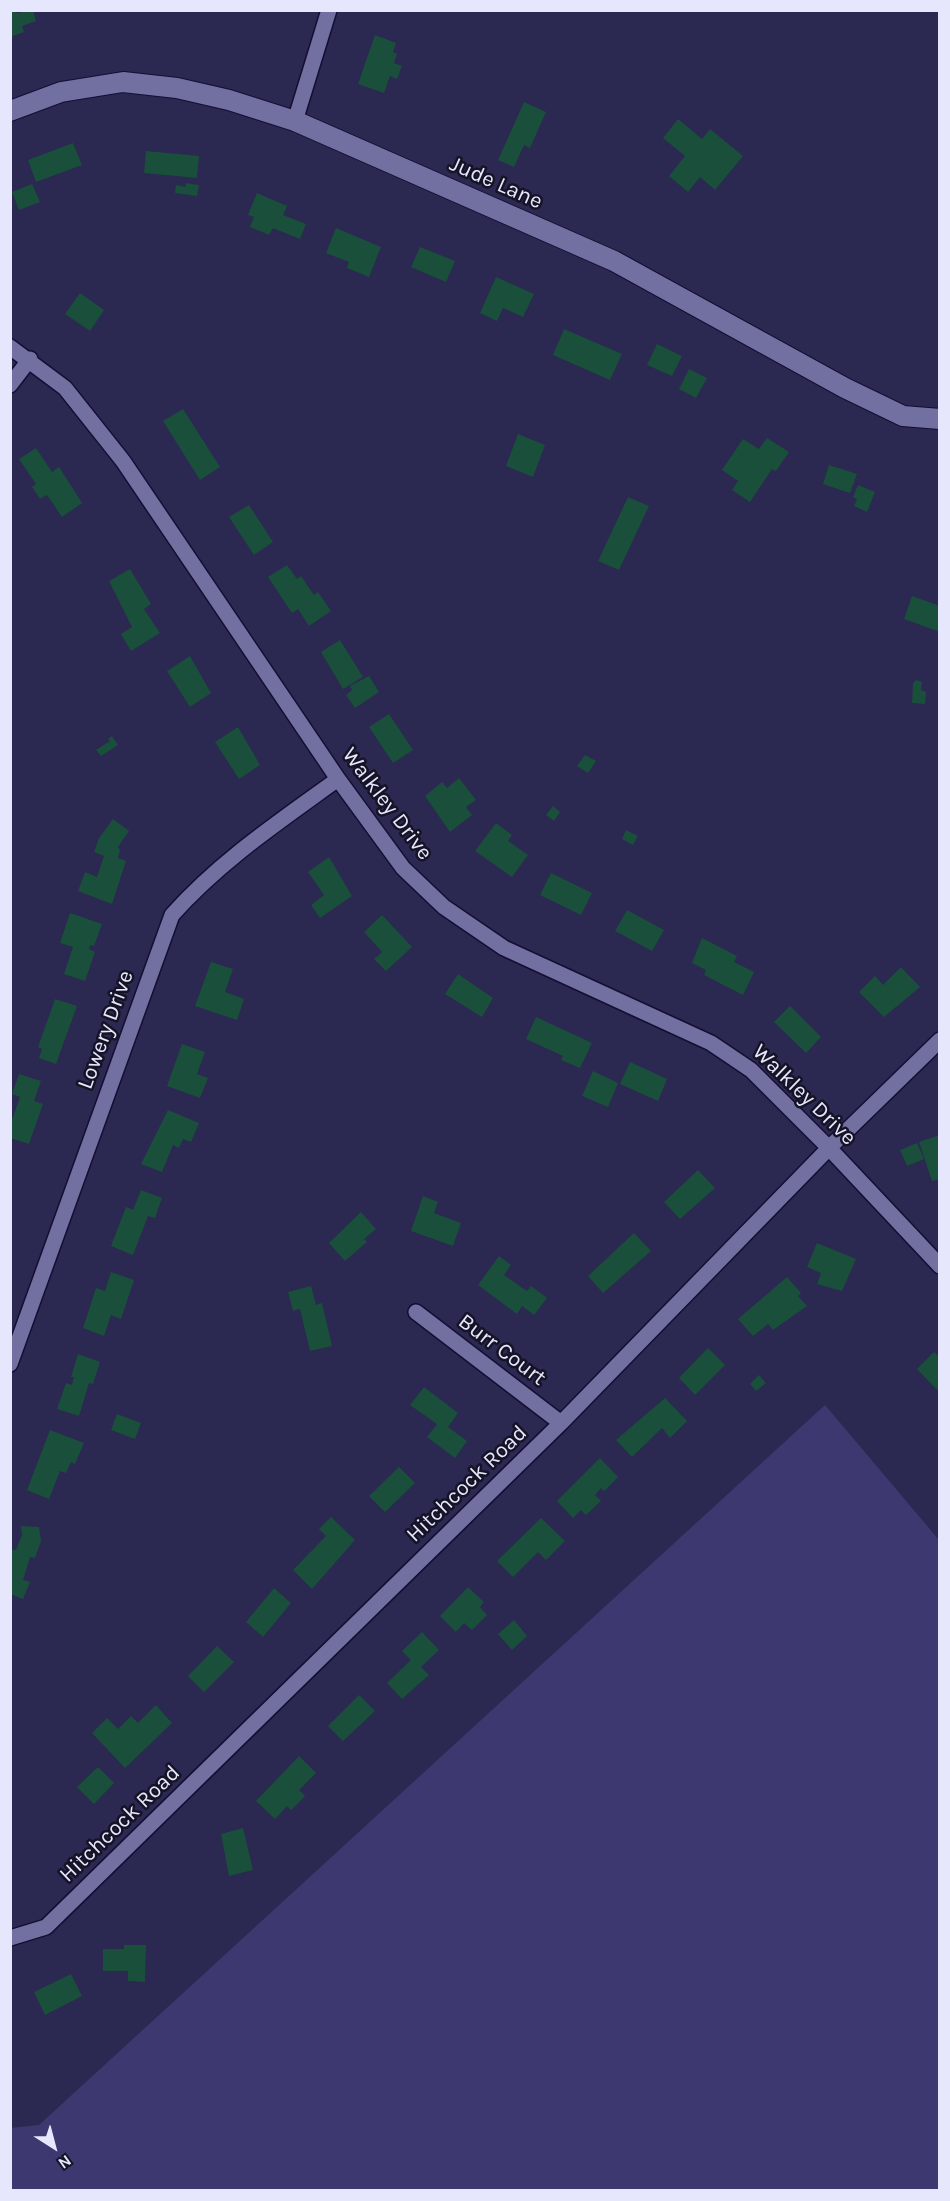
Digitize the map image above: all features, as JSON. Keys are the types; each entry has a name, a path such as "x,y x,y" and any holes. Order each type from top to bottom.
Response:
{"street":[{"path":"295,121 329,10"},
{"name":"Jude Lane","path":"10,111 61,92 123,82 177,88 229,100 295,121 614,261 845,388 903,416 939,419"},
{"name":"Walkley Drive","path":"10,347 30,359 65,388 123,461 338,779 402,868 444,907 504,948 711,1043 751,1070 829,1148 939,1266"},
{"path":"10,385 30,359"},
{"name":"Lowery Drive","path":"10,1364 172,915 194,890 235,855 338,779"},
{"name":"Hitchcock Road","path":"10,1938 46,1927 561,1423 829,1148 939,1040"},
{"name":"Burr Court","path":"416,1312 561,1423"}],"shaded area":[{"path":"825,1405 939,1540 939,2190 11,2190 11,2128 39,2125"}],"building":[{"path":"10,10 18,13 33,10 36,21 22,26 24,32 10,37"},
{"path":"375,35 396,43 393,52 397,54 394,63 402,66 397,79 390,76 384,93 358,84"},
{"path":"524,102 546,112 530,148 524,145 514,167 498,160"},
{"path":"678,119 702,139 710,129 743,156 715,190 700,177 688,192 669,176 685,156 663,138"},
{"path":"73,143 82,165 36,182 28,160"},
{"path":"146,151 199,156 197,178 144,173"},
{"path":"186,183 199,185 197,196 175,193 176,185 186,187"},
{"path":"32,184 40,202 19,210 12,192"},
{"path":"257,193 287,206 283,215 306,224 300,239 273,228 269,235 250,227 254,217 248,215"},
{"path":"336,228 381,247 369,277 347,268 349,262 326,253"},
{"path":"420,247 455,261 446,282 411,267"},
{"path":"496,277 534,294 523,317 503,308 497,321 480,313"},
{"path":"80,293 104,310 90,331 65,314"},
{"path":"564,329 622,354 610,380 553,355"},
{"path":"657,344 682,356 672,376 647,365"},
{"path":"689,369 707,378 696,398 679,389"},
{"path":"183,409 220,467 200,480 163,421"},
{"path":"518,434 545,445 533,477 506,466"},
{"path":"767,438 789,452 776,471 772,469 750,502 732,490 738,481 722,470 743,439 759,449"},
{"path":"36,448 52,472 59,467 82,503 62,517 47,495 40,499 32,487 36,484 19,459"},
{"path":"829,465 857,474 850,493 823,484"},
{"path":"858,485 875,492 867,512 854,506 857,499 853,497"},
{"path":"628,497 649,506 619,570 598,561"},
{"path":"249,505 273,542 254,555 229,517"},
{"path":"287,565 297,579 301,576 314,595 318,592 331,611 309,626 298,609 292,613 268,577"},
{"path":"130,569 151,604 144,609 160,633 131,651 121,634 132,627 109,581"},
{"path":"912,596 940,606 940,632 904,619"},
{"path":"340,640 363,677 343,689 321,652"},
{"path":"190,656 211,693 190,707 167,671"},
{"path":"369,676 379,692 355,708 346,695 352,690 350,686"},
{"path":"916,680 922,682 921,690 926,692 925,704 912,703 913,683"},
{"path":"389,714 413,750 393,763 369,727"},
{"path":"238,727 260,765 239,779 215,742"},
{"path":"112,736 118,745 101,756 96,750 110,741 108,739"},
{"path":"585,755 596,761 588,773 577,766"},
{"path":"459,778 476,800 466,807 472,815 450,832 425,796 442,782 447,788"},
{"path":"553,806 560,812 554,821 546,815"},
{"path":"113,819 129,831 118,847 120,850 118,858 126,861 112,904 78,891 85,872 97,877 104,856 94,852 99,838"},
{"path":"496,823 512,835 508,841 528,855 512,877 475,851"},
{"path":"626,830 638,836 633,845 622,839"},
{"path":"329,857 352,896 320,918 311,905 324,895 308,872"},
{"path":"551,873 592,893 581,915 540,895"},
{"path":"627,910 664,930 652,951 615,931"},
{"path":"70,913 102,924 94,946 90,945 89,949 95,952 85,981 64,974 73,947 60,943"},
{"path":"382,915 412,947 386,971 374,959 382,952 364,932"},
{"path":"702,938 737,956 734,962 754,972 743,995 704,975 706,970 692,963"},
{"path":"211,962 233,969 225,992 244,999 237,1020 195,1006"},
{"path":"901,967 920,987 884,1017 859,992 875,976 883,985"},
{"path":"458,974 493,998 482,1017 445,994"},
{"path":"55,999 77,1006 56,1064 39,1058 42,1049 38,1047"},
{"path":"790,1006 821,1037 806,1053 774,1022"},
{"path":"536,1017 592,1043 580,1068 561,1060 563,1056 526,1039"},
{"path":"182,1044 205,1052 197,1074 208,1078 200,1098 167,1086"},
{"path":"630,1062 667,1079 658,1101 620,1084"},
{"path":"593,1071 618,1083 608,1107 582,1096"},
{"path":"19,1074 41,1081 34,1101 43,1104 29,1144 10,1138 10,1125 20,1097 12,1094"},
{"path":"168,1110 199,1123 191,1142 183,1139 179,1148 173,1145 162,1172 141,1164"},
{"path":"940,1135 940,1179 932,1181 919,1142"},
{"path":"917,1143 924,1159 907,1166 900,1150"},
{"path":"698,1170 715,1188 680,1219 664,1202"},
{"path":"141,1190 162,1198 155,1218 148,1216 133,1255 111,1246 126,1207 133,1210"},
{"path":"423,1196 438,1202 434,1213 461,1223 453,1246 411,1231"},
{"path":"361,1212 376,1229 364,1239 367,1242 345,1261 329,1243"},
{"path":"634,1233 651,1251 603,1293 588,1276"},
{"path":"817,1243 856,1259 842,1291 817,1284 821,1273 807,1267"},
{"path":"499,1256 511,1265 504,1275 527,1291 531,1286 547,1298 534,1315 522,1306 517,1314 478,1285"},
{"path":"111,1272 134,1280 121,1319 111,1315 104,1336 83,1328 96,1288 105,1291"},
{"path":"787,1277 801,1293 798,1296 807,1306 773,1330 768,1324 753,1336 738,1319"},
{"path":"311,1286 316,1305 322,1303 332,1346 310,1351 300,1309 293,1311 288,1292"},
{"path":"708,1348 725,1365 695,1395 679,1378"},
{"path":"934,1352 940,1358 940,1393 917,1369"},
{"path":"78,1354 100,1362 93,1384 89,1383 79,1416 57,1409 66,1383 72,1385 74,1377 71,1377"},
{"path":"759,1375 766,1383 756,1391 750,1384"},
{"path":"424,1387 458,1413 448,1427 467,1441 455,1458 427,1437 437,1424 410,1405"},
{"path":"665,1398 687,1421 670,1438 662,1428 632,1457 616,1440"},
{"path":"117,1414 141,1423 135,1439 111,1430"},
{"path":"50,1430 84,1443 75,1464 71,1462 66,1473 60,1471 49,1499 27,1490"},
{"path":"600,1458 618,1477 604,1491 601,1488 595,1495 601,1501 586,1515 581,1510 573,1518 557,1501"},
{"path":"399,1467 415,1483 385,1512 369,1496"},
{"path":"331,1517 355,1540 312,1589 293,1570 326,1536 319,1529"},
{"path":"541,1518 565,1541 546,1560 538,1552 513,1577 497,1561"},
{"path":"21,1526 39,1527 41,1541 35,1558 30,1557 23,1580 30,1582 23,1599 10,1594 10,1549 16,1550 22,1535"},
{"path":"468,1587 484,1602 480,1607 487,1615 472,1630 464,1623 456,1632 440,1616"},
{"path":"274,1588 291,1603 263,1637 246,1622"},
{"path":"514,1620 527,1636 512,1650 498,1634"},
{"path":"422,1632 439,1650 421,1667 429,1675 402,1699 387,1683 411,1660 402,1651"},
{"path":"217,1646 234,1662 204,1692 188,1676"},
{"path":"359,1695 375,1711 343,1741 328,1726"},
{"path":"156,1705 172,1723 125,1768 92,1733 107,1718 118,1729 131,1716 138,1723"},
{"path":"299,1756 316,1773 299,1790 305,1796 291,1810 287,1806 275,1819 256,1801"},
{"path":"98,1767 114,1783 94,1804 77,1787"},
{"path":"243,1828 253,1870 229,1876 221,1834"},
{"path":"124,1945 146,1945 145,1982 128,1981 128,1971 103,1971 103,1949 124,1949"},
{"path":"71,1974 82,1996 45,2015 34,1992"}]}
